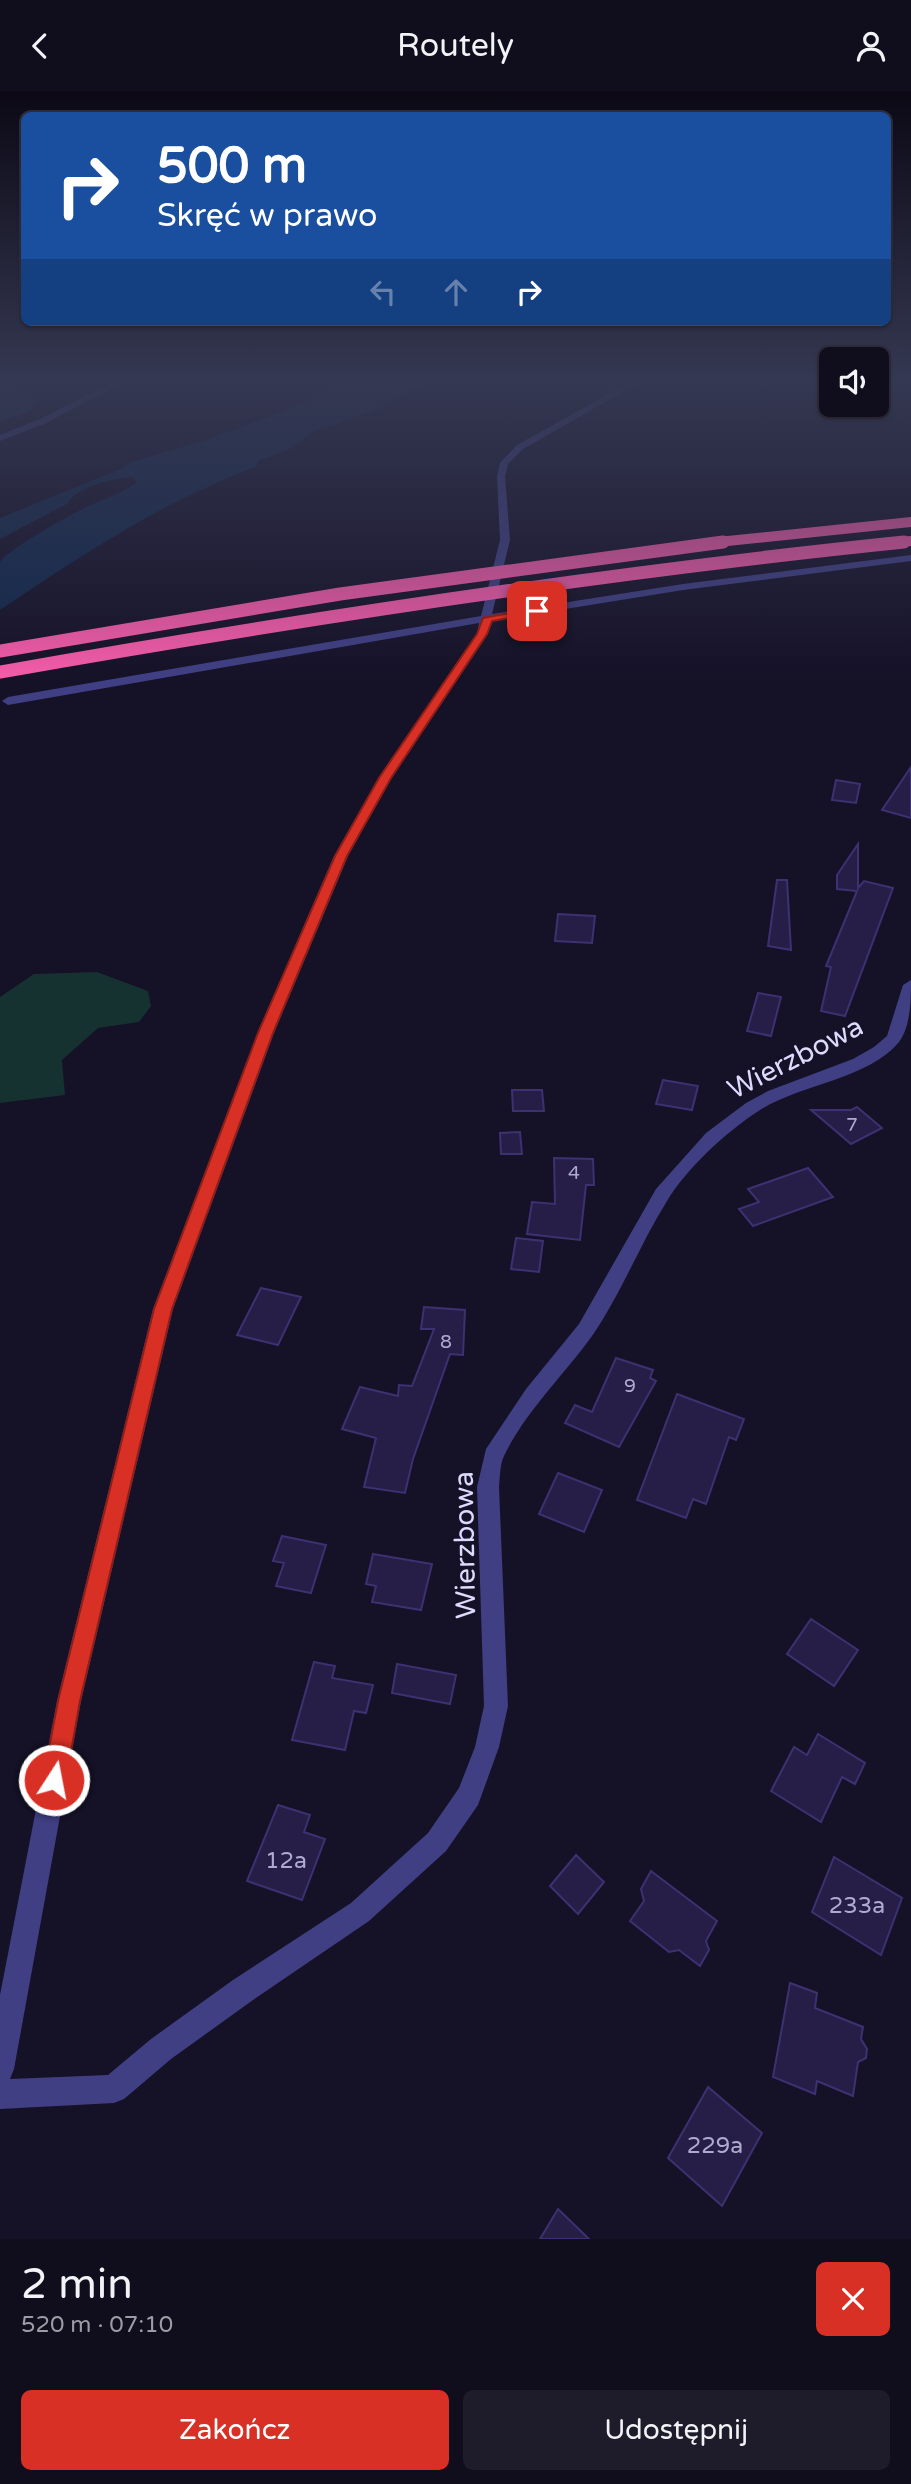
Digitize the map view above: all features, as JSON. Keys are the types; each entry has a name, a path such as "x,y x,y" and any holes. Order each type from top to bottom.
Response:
{"highway":[{"path":"0,651 463,574 698,544 911,522"},
{"path":"0,672 229,632 489,592 911,541"}],"street":[{"path":"0,2069 69,1701 163,1309 266,1033 341,856 385,778 482,634 505,540 501,481"},
{"path":"8,701 683,587 911,558"},
{"name":"Wierzbowa","path":"0,2094 114,2089 161,2049 243,1990 360,1912 437,1842 469,1796 486,1747 496,1706 488,1487 493,1455 533,1395 586,1329 662,1194 712,1137 774,1095 859,1063 880,1051 894,1038 902,1021 911,985"}],"green space":[{"path":"97,972 148,991 151,1006 139,1022 98,1028 62,1060 65,1095 0,1103 0,997 34,974"}],"water":[{"path":"90,481 109,481 79,492 67,504 0,539 0,518"},
{"path":"219,481 124,531 0,610 0,562 4,557 59,521 137,482"}],"building":[{"path":"911,767 911,818 882,810"},
{"path":"836,780 860,784 856,803 832,800"},
{"path":"858,844 858,888 864,881 893,888 845,1016 821,1011 831,967 826,966 857,891 837,889 837,875"},
{"path":"777,880 787,880 791,950 768,946"},
{"path":"558,914 595,916 592,943 555,941"},
{"path":"758,993 781,997 771,1036 747,1031"},
{"path":"663,1080 698,1086 692,1110 656,1104"},
{"path":"512,1090 542,1090 544,1111 513,1111"},
{"path":"857,1107 882,1128 851,1144 811,1110 851,1110"},
{"path":"520,1132 522,1154 501,1154 500,1133"},
{"path":"554,1158 593,1159 594,1185 586,1185 580,1240 527,1234 532,1202 555,1204"},
{"path":"808,1168 833,1197 753,1226 739,1209 759,1202 748,1189"},
{"path":"516,1238 543,1241 539,1272 511,1269"},
{"path":"261,1288 301,1297 278,1345 237,1335"},
{"path":"424,1307 465,1310 463,1355 450,1354 413,1459 405,1493 364,1487 376,1438 342,1429 360,1387 398,1396 399,1385 412,1386 434,1329 421,1329"},
{"path":"616,1358 653,1370 650,1378 656,1381 619,1447 565,1423 575,1405 592,1412"},
{"path":"677,1394 744,1419 736,1440 729,1437 706,1504 693,1499 686,1518 637,1500"},
{"path":"558,1473 602,1490 584,1532 539,1514"},
{"path":"282,1536 326,1545 311,1593 276,1586 284,1563 273,1561"},
{"path":"373,1554 432,1564 421,1610 372,1602 376,1586 366,1584"},
{"path":"811,1619 858,1650 834,1686 787,1654"},
{"path":"314,1662 335,1666 332,1678 373,1685 366,1713 354,1711 345,1750 292,1740"},
{"path":"397,1664 456,1675 450,1704 392,1693"},
{"path":"818,1734 865,1763 855,1784 842,1777 821,1822 771,1791 794,1747 807,1755"},
{"path":"278,1805 310,1815 304,1832 325,1839 302,1900 247,1881"},
{"path":"576,1855 604,1882 578,1914 550,1886"},
{"path":"834,1857 902,1898 881,1955 812,1912"},
{"path":"651,1871 717,1921 706,1941 709,1950 700,1966 679,1950 669,1952 630,1921 644,1901 641,1889"},
{"path":"790,1983 817,1993 815,2008 863,2027 861,2039 867,2049 866,2058 858,2062 853,2096 817,2081 815,2094 773,2077"},
{"path":"708,2087 762,2133 722,2206 668,2158"},
{"path":"558,2209 589,2239 540,2239"}],"route":[{"path":"54,1780 69,1701 163,1309 266,1033 341,856 385,778 482,634 488,618 537,611"}]}
